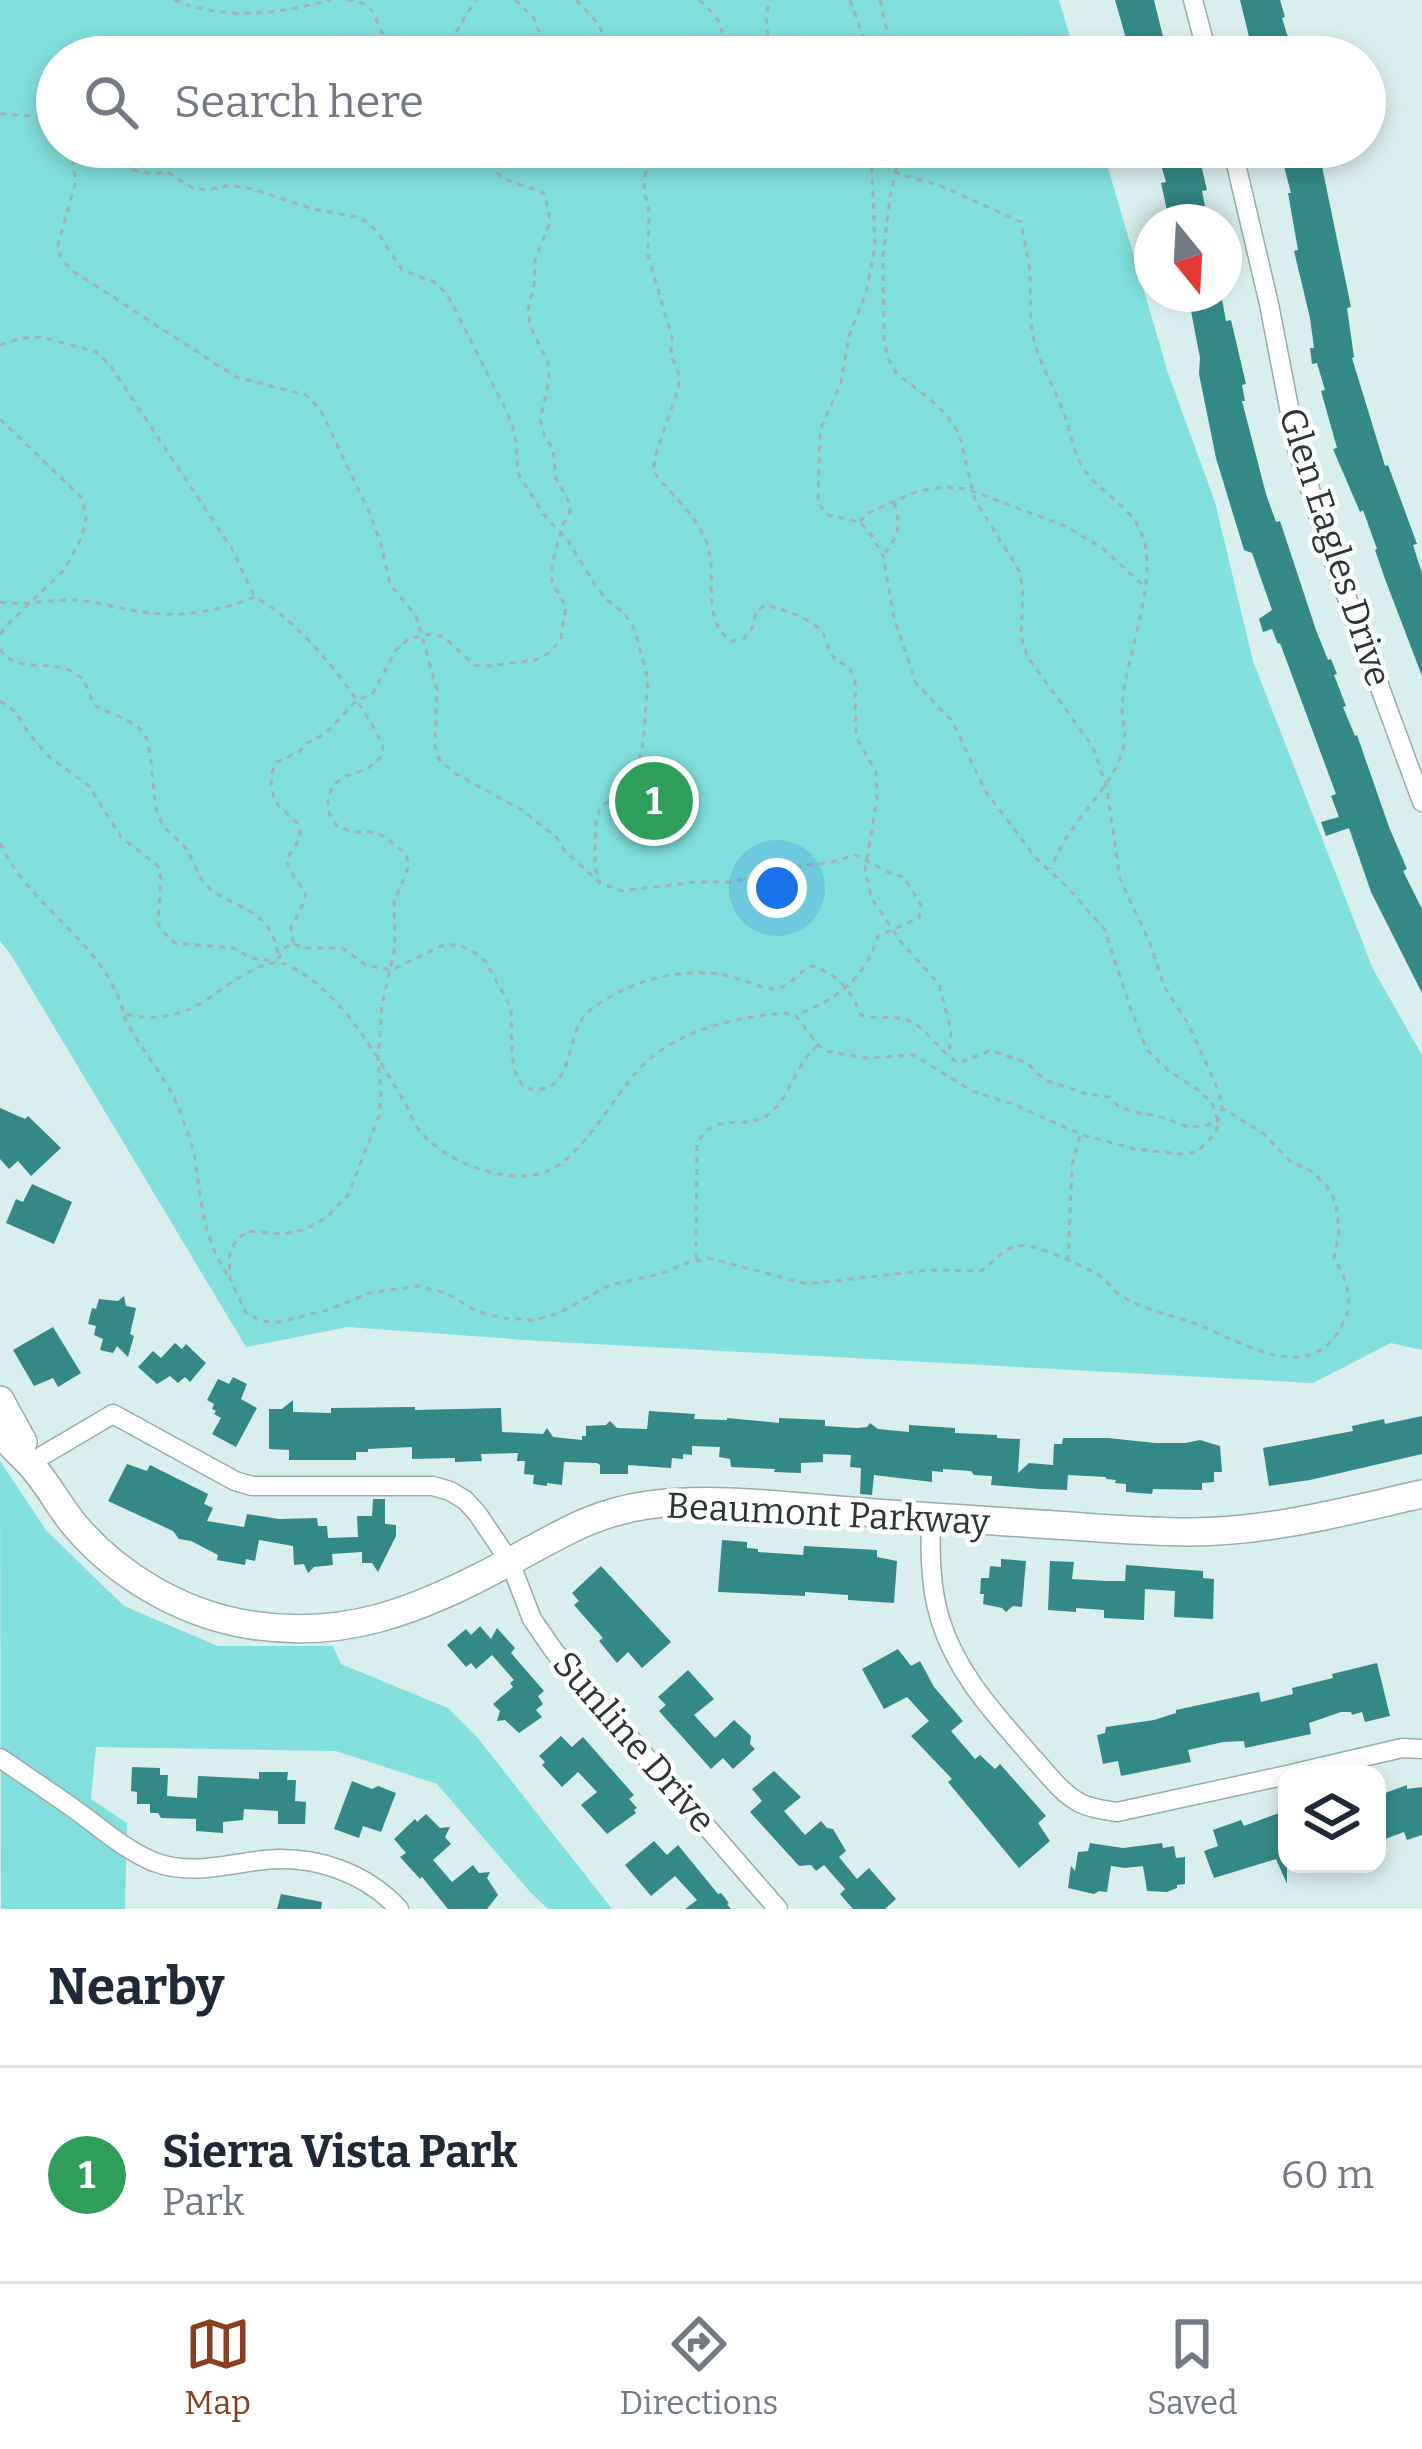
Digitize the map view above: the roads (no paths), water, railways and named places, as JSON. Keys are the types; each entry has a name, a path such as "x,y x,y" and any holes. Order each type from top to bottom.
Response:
{"street":[{"path":"1193,0 1202,36"},
{"name":"Glen Eagles Drive","path":"1237,168 1297,449 1331,556 1422,802"},
{"name":"Beaumont Parkway","path":"0,1400 25,1445 29,1463"},
{"name":"Sunline Drive","path":"29,1463 113,1414 252,1486 434,1486 465,1500 510,1562 532,1619 554,1651 778,1909"},
{"name":"Beaumont Parkway","path":"0,1430 79,1531 131,1575 198,1611 237,1622 306,1629 375,1621 416,1609 580,1523 647,1505 714,1501 1160,1532 1227,1531 1298,1521 1422,1494"},
{"path":"931,1517 933,1588 954,1654 989,1708 1063,1791 1099,1810 1117,1812 1278,1776"},
{"path":"1328,1765 1402,1748 1422,1749"},
{"path":"0,1759 129,1850 155,1862 209,1870 292,1858 361,1877 399,1909"}],"place":[{"name":"Sierra Vista Park","path":"654,801"}]}
